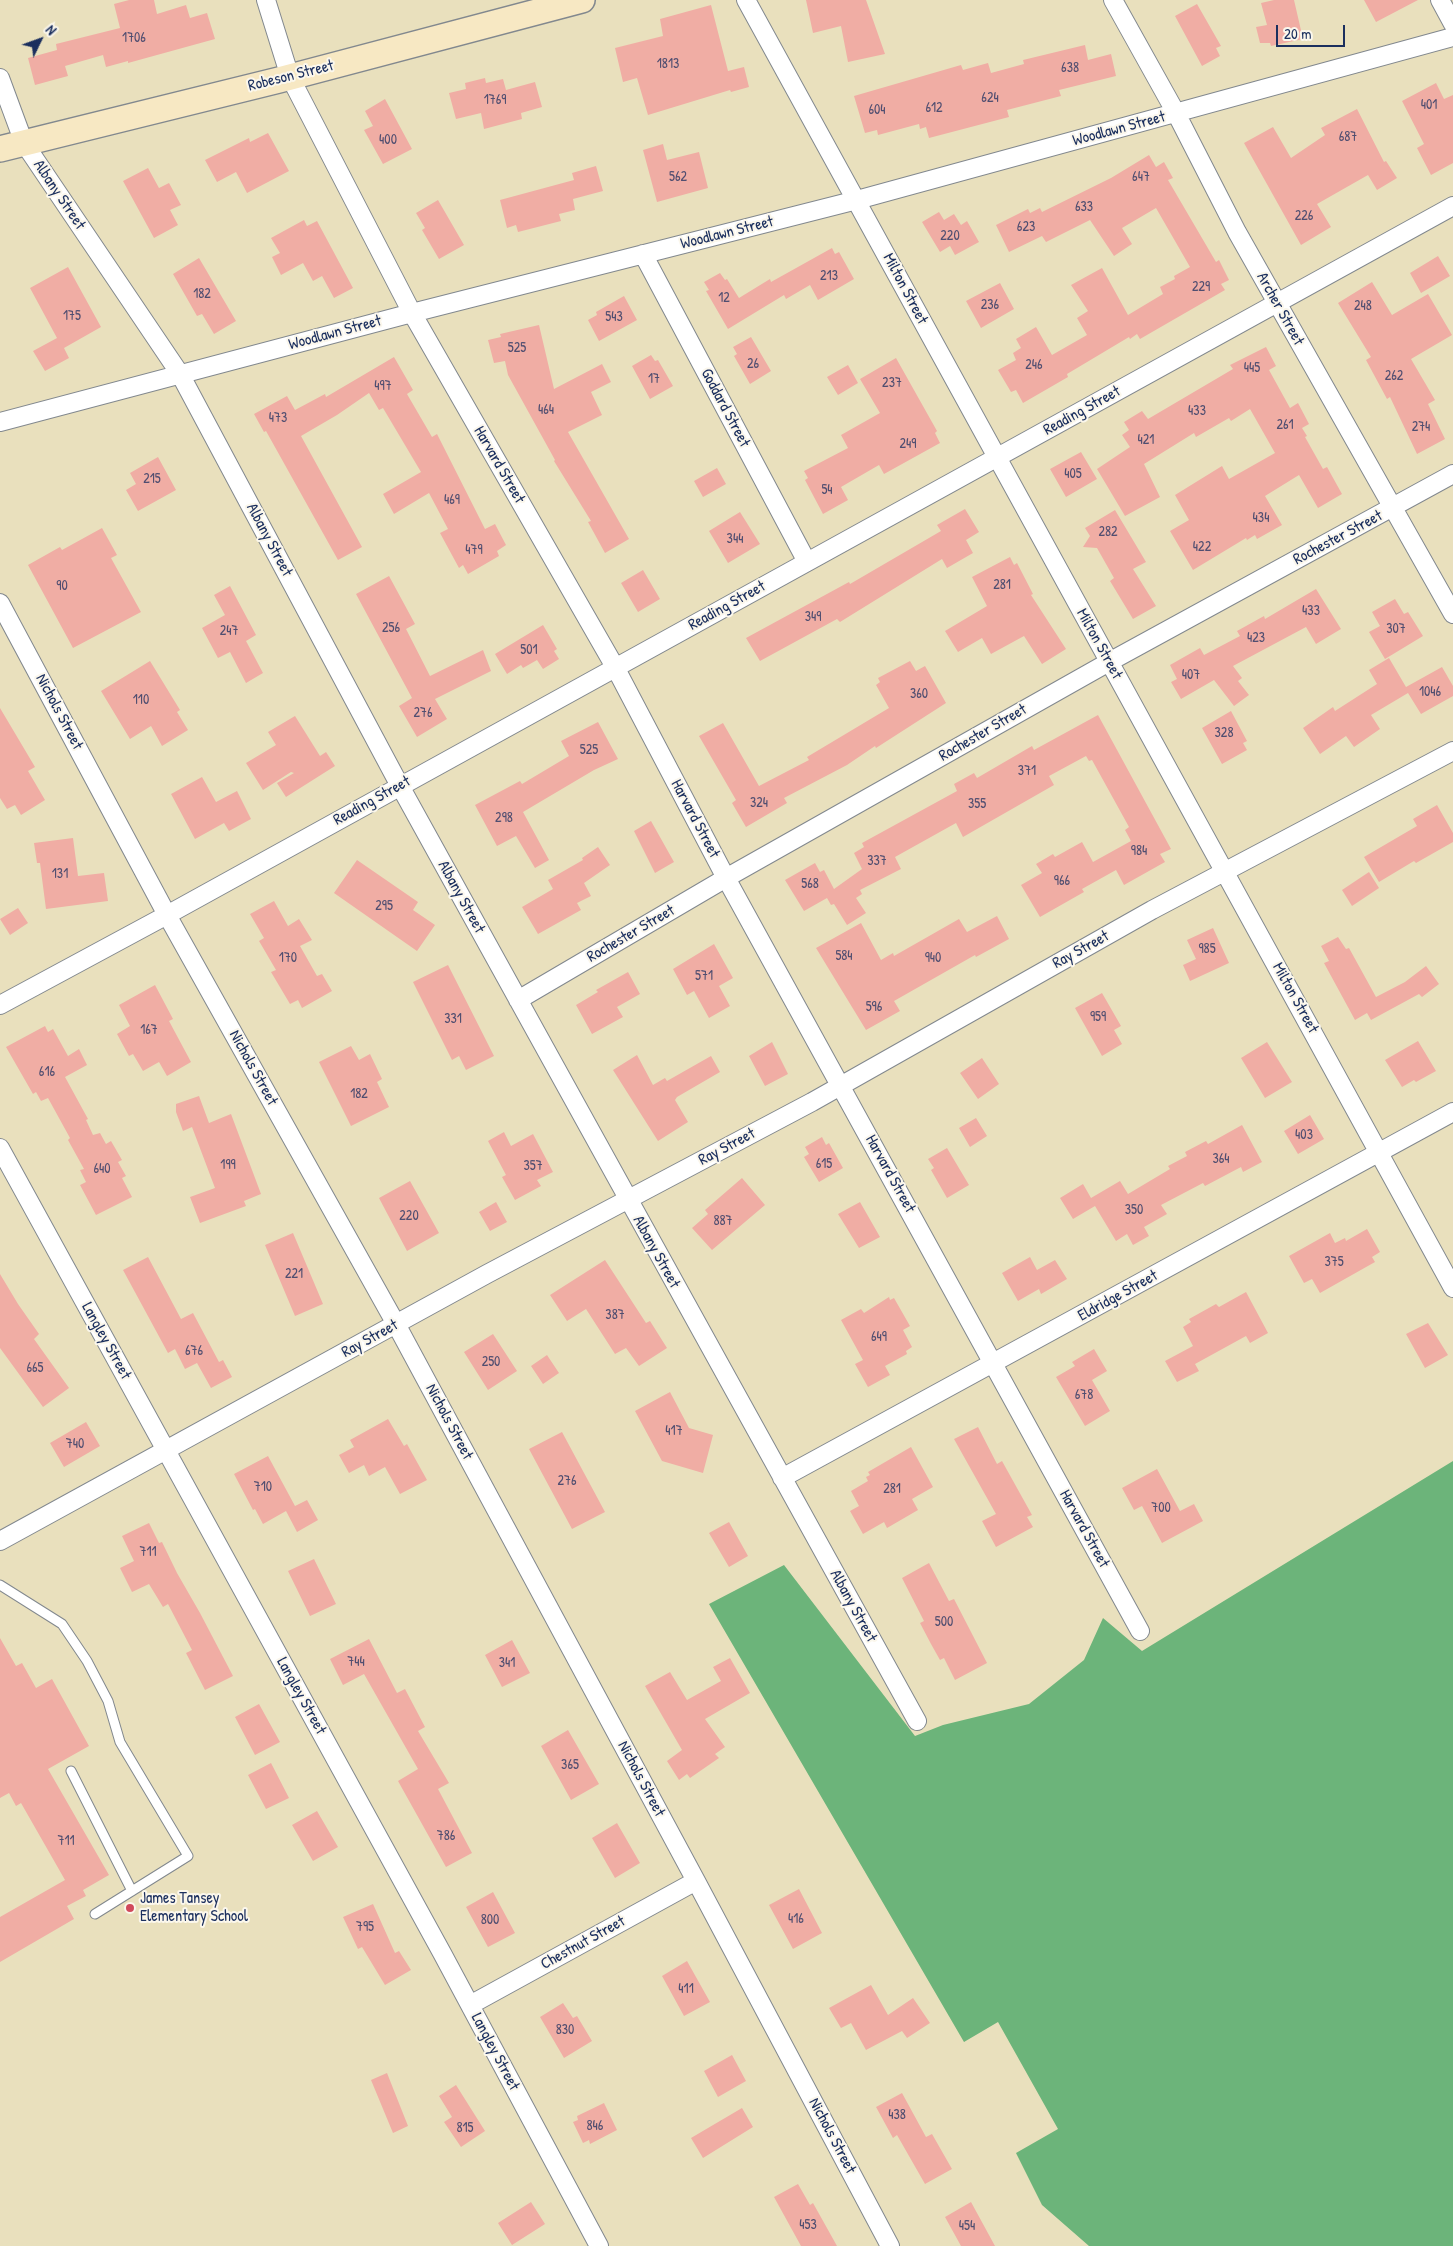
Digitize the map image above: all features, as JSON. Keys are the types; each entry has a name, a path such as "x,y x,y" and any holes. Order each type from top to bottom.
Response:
{"main road":[{"name":"Robeson Street","path":"0,150 290,77 582,0"}],"street":[{"name":"Harvard Street","path":"266,0 290,77 412,313 615,667 726,878 842,1085 1140,1632"},
{"name":"Milton Street","path":"746,0 857,200 996,458 1226,871 1453,1288"},
{"name":"Archer Street","path":"1113,0 1176,113 1237,232 1453,614"},
{"path":"1440,0 1453,24"},
{"name":"Woodlawn Street","path":"0,422 412,313 857,200 1453,37"},
{"name":"Albany Street","path":"0,78 24,143 180,374 400,786 917,1721"},
{"name":"Reading Street","path":"0,1005 167,915 1453,206"},
{"name":"Goddard Street","path":"643,254 807,562"},
{"name":"Rochester Street","path":"518,1000 726,878 1109,662 1453,474"},
{"name":"Nichols Street","path":"0,603 167,915 396,1324 890,2246"},
{"name":"Ray Street","path":"0,1541 396,1324 842,1085 1152,910 1453,752"},
{"name":"Eldridge Street","path":"782,1478 1453,1112"},
{"name":"Langley Street","path":"0,1148 470,2004 599,2246"},
{"name":"Chestnut Street","path":"470,2004 696,1881"}],"lane":[{"path":"0,1585 62,1624 67,1631 87,1661 108,1701 120,1742 188,1856 95,1914"},
{"path":"71,1771 132,1891"}],"green space":[{"path":"1453,1461 1453,2246 1089,2246 1042,2205 1016,2153 1058,2129 998,2022 964,2042 709,1604 784,1565 915,1736 943,1725 1029,1704 1084,1660 1103,1618 1142,1651"}],"building":[{"path":"129,0 154,0 157,14 186,5 190,18 207,13 215,39 128,63 128,61 106,67 103,55 65,66 68,76 35,85 28,58 57,50 56,44 120,28 114,4"},
{"path":"806,0 866,0 885,54 848,62 841,26 813,33"},
{"path":"1274,0 1294,0 1303,39 1271,46 1270,43 1260,43 1256,27 1267,25 1261,3"},
{"path":"1364,0 1418,0 1376,22"},
{"path":"1197,4 1221,46 1216,48 1220,56 1202,66 1175,16"},
{"path":"711,5 728,71 744,67 749,87 731,92 730,90 648,115 637,78 623,82 615,48 663,36 660,19"},
{"path":"1085,45 1088,60 1111,54 1116,76 1059,90 1061,96 1007,110 1009,117 929,138 926,127 920,129 919,124 878,135 877,130 865,133 854,96 961,65 963,70 988,63 991,73 1024,64 1023,60"},
{"path":"485,78 486,83 503,79 506,90 535,82 542,107 521,113 522,119 484,129 481,113 456,119 449,93 466,89 465,83"},
{"path":"1436,83 1444,99 1453,95 1453,163 1431,175 1417,148 1424,144 1402,101"},
{"path":"385,99 412,149 383,164 364,130 373,126 365,111"},
{"path":"1357,109 1384,162 1386,161 1397,178 1377,190 1368,175 1317,204 1331,227 1301,245 1244,143 1273,127 1291,158 1325,135 1321,128"},
{"path":"268,133 289,171 247,193 236,172 217,182 205,160 249,138 250,142"},
{"path":"663,144 667,160 699,152 708,188 657,202 643,150"},
{"path":"1149,155 1156,167 1164,162 1173,178 1168,180 1216,262 1219,260 1229,280 1221,284 1225,290 1140,339 1137,334 1130,339 1129,337 1067,374 1068,377 1023,403 1016,390 1011,392 998,370 1016,360 1013,353 1021,348 1016,339 1036,327 1052,355 1087,335 1077,318 1088,311 1071,285 1102,268 1128,315 1163,294 1160,287 1175,279 1174,276 1190,267 1156,208 1122,228 1132,244 1114,256 1090,220 1046,242 1042,236 1009,252 996,225 1028,209 1030,213 1040,208 1042,212 1111,178"},
{"path":"596,166 603,191 573,199 575,210 559,214 561,221 518,232 516,225 507,228 500,200 574,180 572,173"},
{"path":"148,168 159,188 169,183 181,205 170,210 178,225 154,238 123,181"},
{"path":"438,200 464,245 439,259 422,230 425,228 416,213"},
{"path":"939,212 944,220 954,214 961,225 967,221 979,242 955,255 950,246 940,252 922,222"},
{"path":"304,220 307,226 317,221 353,288 334,298 322,276 313,281 303,263 281,275 272,257 280,253 271,238"},
{"path":"832,248 835,254 839,252 854,279 818,300 810,285 786,299 784,295 728,329 706,291 709,290 704,282 720,273 725,280 727,279 739,298 770,279 771,282"},
{"path":"1438,256 1450,276 1421,293 1410,273"},
{"path":"199,258 236,321 214,334 202,314 197,316 173,274"},
{"path":"68,267 101,327 64,348 69,358 45,371 33,351 57,338 30,288"},
{"path":"1372,282 1392,315 1428,294 1452,335 1411,359 1435,400 1428,404 1445,439 1417,454 1390,397 1387,399 1366,360 1371,357 1338,303"},
{"path":"1000,283 1014,309 981,328 966,301"},
{"path":"624,296 637,320 599,341 588,320 597,315 596,312"},
{"path":"539,325 554,389 602,364 611,382 591,392 602,415 568,432 629,539 605,553 588,522 591,521 554,461 508,375 505,361 494,363 488,340 501,337 500,334"},
{"path":"751,337 771,371 750,384 734,356 737,354 733,347"},
{"path":"1266,347 1276,366 1269,370 1290,408 1298,403 1309,424 1302,428 1307,436 1305,437 1323,469 1327,467 1342,494 1318,508 1299,475 1265,496 1282,525 1257,539 1255,535 1247,540 1246,538 1193,570 1170,531 1189,520 1175,495 1222,466 1229,479 1275,453 1250,409 1231,421 1229,418 1196,437 1194,433 1144,464 1160,497 1125,516 1097,469 1130,447 1122,435 1129,430 1124,422 1142,411 1148,419 1233,369 1230,365"},
{"path":"651,355 655,361 658,360 673,386 650,399 632,366"},
{"path":"394,357 413,390 407,394 432,437 437,434 485,529 495,524 506,545 497,551 499,556 468,574 463,565 459,568 440,533 448,529 429,493 394,514 383,494 421,472 383,408 379,410 369,393 301,436 362,547 338,560 266,431 264,432 254,414 287,396 295,410 325,394 326,397"},
{"path":"896,358 937,431 935,433 940,443 884,474 879,465 841,487 848,500 823,514 805,480 808,478 804,471 848,448 841,435 880,413 860,379"},
{"path":"848,365 858,383 838,395 827,377"},
{"path":"1081,452 1097,479 1066,497 1050,469"},
{"path":"158,457 176,490 138,511 126,490 136,484 130,473"},
{"path":"717,468 726,484 703,497 694,481"},
{"path":"965,509 979,532 966,540 973,553 947,568 942,559 840,622 837,619 760,661 746,638 849,582 850,584 941,531 937,525"},
{"path":"1115,510 1146,562 1133,569 1156,606 1133,619 1110,581 1114,578 1097,548 1083,547 1090,536 1085,528"},
{"path":"740,512 760,544 728,563 709,531"},
{"path":"102,528 117,555 111,558 141,612 73,648 28,565 60,547 62,550"},
{"path":"1010,557 1014,565 1017,563 1033,594 1031,595 1066,649 1042,664 1024,636 991,654 982,638 958,652 945,631 987,606 972,577"},
{"path":"643,570 660,599 638,612 621,583"},
{"path":"389,576 415,624 406,629 430,676 483,650 491,671 435,699 447,719 417,737 399,706 412,698 356,594"},
{"path":"230,586 256,635 246,641 263,673 246,683 230,652 218,658 202,628 225,615 214,595"},
{"path":"1316,589 1341,629 1316,644 1306,627 1233,666 1242,678 1238,681 1249,695 1234,706 1214,680 1181,699 1171,682 1177,679 1170,665 1200,648 1204,655 1240,636 1237,631 1264,616 1265,619"},
{"path":"1395,599 1404,614 1408,612 1423,636 1385,659 1369,632 1380,626 1372,612"},
{"path":"543,625 557,649 554,651 559,659 543,669 537,660 523,668 521,665 507,674 495,654"},
{"path":"1389,658 1406,687 1442,667 1453,686 1453,696 1421,714 1408,693 1371,715 1380,729 1354,747 1346,736 1320,754 1303,728 1333,707 1335,711 1377,684 1369,670"},
{"path":"150,661 180,710 177,712 188,730 162,746 151,726 130,739 101,691"},
{"path":"910,661 916,671 925,666 946,703 876,748 875,746 847,765 784,798 787,803 746,827 732,803 736,800 699,736 723,723 759,786 809,760 807,757 889,708 876,685 880,682 878,678"},
{"path":"0,708 35,767 28,771 45,800 21,815 15,805 7,809 0,798"},
{"path":"1231,711 1247,741 1243,743 1247,750 1222,764 1202,728"},
{"path":"1098,715 1171,849 1160,854 1165,862 1124,885 1116,870 1082,889 1084,892 1040,917 1021,885 1042,873 1036,864 1053,854 1055,857 1082,842 1093,862 1131,841 1125,830 1129,827 1092,760 1089,761 1086,756 1049,776 1054,785 963,837 956,823 895,857 901,869 860,890 862,894 856,898 866,913 847,925 834,904 831,905 827,898 804,911 785,880 815,863 820,872 824,870 834,889 862,869 854,853 864,847 862,843 957,791 954,784 974,773 977,778 1032,746 1034,750"},
{"path":"295,716 320,756 326,752 335,766 286,797 277,783 294,773 291,772 263,790 246,763 276,745 268,732"},
{"path":"598,722 618,759 594,770 523,812 549,860 535,868 516,836 497,846 475,805 520,781 522,784 569,756 561,741"},
{"path":"202,777 216,802 237,791 251,819 229,831 224,823 195,839 171,794"},
{"path":"1437,805 1453,833 1453,842 1416,863 1414,861 1379,882 1364,857 1417,826 1413,819"},
{"path":"651,821 674,862 655,873 634,831"},
{"path":"73,838 78,876 104,873 108,901 46,909 40,863 37,863 34,843"},
{"path":"598,847 610,865 584,883 591,896 577,903 581,910 538,934 522,907 553,889 548,880 583,860 582,858"},
{"path":"357,860 418,902 413,910 435,925 417,951 334,893"},
{"path":"1369,872 1379,888 1352,906 1342,890"},
{"path":"274,901 288,926 299,919 312,940 300,946 317,976 322,974 332,991 302,1008 298,1000 290,1004 271,972 276,970 259,941 264,938 250,914"},
{"path":"18,908 28,923 10,935 0,919"},
{"path":"997,916 1009,939 976,957 975,955 894,1001 900,1011 866,1030 816,948 861,923 881,960 893,953 894,956 959,919 967,932"},
{"path":"1213,928 1229,963 1190,981 1183,965 1196,959 1187,940"},
{"path":"1338,937 1346,949 1349,948 1376,997 1405,982 1426,966 1439,984 1422,997 1419,994 1371,1020 1367,1013 1355,1020 1324,963 1329,961 1321,946"},
{"path":"714,944 733,978 719,986 730,1006 709,1018 694,991 687,995 673,969"},
{"path":"448,965 494,1056 466,1070 459,1056 452,1060 413,982"},
{"path":"628,972 640,994 617,1007 623,1017 592,1034 576,1005 598,992 596,990"},
{"path":"155,985 173,1019 169,1021 191,1062 167,1076 159,1062 143,1071 133,1054 129,1056 117,1034 130,1026 119,1005"},
{"path":"1102,993 1121,1026 1114,1030 1122,1044 1102,1056 1075,1008"},
{"path":"45,1026 48,1032 53,1029 68,1056 79,1049 87,1065 65,1077 88,1119 86,1120 93,1135 100,1133 106,1144 111,1141 122,1160 118,1162 126,1176 122,1178 132,1197 96,1215 80,1185 86,1182 80,1170 84,1169 68,1140 70,1138 48,1098 41,1101 36,1092 33,1094 6,1047"},
{"path":"1418,1041 1436,1071 1402,1087 1385,1060"},
{"path":"772,1042 788,1074 765,1086 749,1056"},
{"path":"1267,1042 1292,1082 1265,1098 1241,1058"},
{"path":"351,1046 359,1060 370,1054 382,1079 377,1082 389,1107 351,1126 319,1062"},
{"path":"637,1055 653,1085 665,1078 667,1081 711,1056 720,1072 677,1097 675,1100 688,1122 658,1141 613,1070"},
{"path":"982,1058 999,1084 978,1099 960,1073"},
{"path":"199,1096 209,1123 231,1114 261,1194 244,1201 246,1206 200,1223 190,1197 215,1188 192,1127 183,1131 176,1112 176,1104"},
{"path":"1310,1115 1324,1139 1298,1154 1284,1131"},
{"path":"976,1118 987,1136 970,1147 959,1128"},
{"path":"1242,1125 1262,1162 1243,1172 1241,1167 1205,1186 1203,1183 1161,1205 1167,1214 1144,1227 1149,1236 1133,1245 1127,1234 1116,1241 1095,1206 1073,1219 1060,1198 1083,1184 1091,1198 1120,1181 1128,1194 1170,1169 1168,1166 1187,1156 1185,1152 1206,1141 1208,1144"},
{"path":"504,1132 511,1146 533,1134 553,1172 537,1180 541,1186 515,1200 502,1177 506,1175 488,1141"},
{"path":"822,1137 826,1145 829,1143 843,1168 819,1182 804,1157 809,1154 805,1147"},
{"path":"947,1148 969,1185 947,1198 931,1170 934,1168 928,1159"},
{"path":"742,1178 765,1205 712,1250 692,1228 708,1214 705,1210"},
{"path":"410,1181 439,1233 407,1251 379,1198"},
{"path":"496,1202 507,1222 490,1231 479,1212"},
{"path":"860,1202 880,1237 859,1248 838,1214"},
{"path":"1367,1229 1380,1252 1372,1257 1375,1262 1320,1293 1312,1279 1304,1283 1289,1256 1330,1233 1335,1243 1345,1238 1346,1241"},
{"path":"293,1233 323,1304 295,1316 265,1245"},
{"path":"148,1257 181,1319 193,1313 219,1362 223,1360 232,1377 211,1388 197,1363 185,1369 175,1349 168,1353 123,1270"},
{"path":"1030,1257 1037,1270 1055,1260 1067,1279 1041,1294 1039,1289 1018,1301 1002,1273"},
{"path":"605,1260 646,1323 650,1321 667,1348 639,1366 626,1348 615,1354 586,1309 567,1321 550,1295"},
{"path":"0,1274 39,1334 34,1339 69,1388 43,1407 0,1348"},
{"path":"1246,1292 1268,1333 1250,1343 1246,1336 1195,1364 1199,1371 1177,1382 1165,1361 1193,1346 1183,1327 1191,1322 1189,1319 1216,1304 1219,1307"},
{"path":"889,1297 890,1300 894,1298 910,1326 903,1330 912,1347 906,1351 907,1354 885,1366 890,1375 868,1387 855,1364 863,1360 841,1320 861,1309 864,1313"},
{"path":"1428,1323 1448,1355 1425,1368 1406,1334"},
{"path":"493,1334 517,1371 488,1390 464,1352"},
{"path":"1094,1349 1107,1371 1092,1380 1110,1411 1085,1426 1056,1377 1075,1366 1072,1362"},
{"path":"547,1355 559,1373 543,1384 531,1366"},
{"path":"670,1392 689,1428 713,1435 703,1473 662,1461 635,1411"},
{"path":"388,1419 404,1446 407,1444 427,1480 400,1494 385,1467 369,1476 364,1465 349,1473 339,1455 354,1447 350,1440"},
{"path":"86,1422 100,1446 64,1467 50,1443"},
{"path":"978,1427 997,1464 1002,1461 1032,1515 1027,1517 1033,1527 996,1547 982,1521 996,1514 954,1439"},
{"path":"562,1432 605,1512 572,1529 529,1449"},
{"path":"911,1447 933,1487 912,1499 918,1510 887,1528 884,1522 863,1534 850,1511 859,1506 851,1491 868,1481 866,1477 870,1475 868,1472"},
{"path":"268,1456 295,1506 307,1500 318,1520 297,1532 286,1511 263,1524 255,1509 253,1510 234,1474"},
{"path":"1157,1469 1180,1511 1194,1504 1203,1521 1162,1543 1142,1506 1134,1510 1122,1488"},
{"path":"729,1522 748,1556 729,1567 709,1533"},
{"path":"149,1523 159,1543 162,1542 233,1676 205,1690 186,1653 192,1650 168,1604 163,1607 149,1584 132,1592 120,1568 134,1561 122,1536"},
{"path":"314,1559 336,1604 310,1616 288,1571"},
{"path":"929,1563 949,1601 954,1599 987,1663 955,1680 944,1658 940,1660 920,1623 924,1621 902,1578"},
{"path":"0,1638 16,1666 22,1663 36,1688 52,1679 89,1746 48,1769 109,1875 83,1890 86,1896 67,1906 74,1919 0,1962 0,1917 65,1880 21,1803 16,1806 9,1793 0,1798"},
{"path":"369,1639 397,1693 405,1689 425,1727 418,1731 449,1783 438,1789 472,1853 446,1867 398,1781 418,1769 364,1674 343,1685 330,1659"},
{"path":"512,1640 530,1673 502,1687 485,1655"},
{"path":"730,1658 750,1693 705,1719 725,1747 715,1754 719,1758 690,1778 687,1774 679,1780 667,1761 682,1750 645,1686 670,1672 687,1700 721,1681 713,1667"},
{"path":"259,1704 280,1742 255,1755 235,1717"},
{"path":"568,1730 599,1784 571,1800 541,1746"},
{"path":"271,1763 289,1798 266,1809 248,1775"},
{"path":"317,1811 338,1847 313,1861 292,1825"},
{"path":"617,1823 640,1863 615,1878 592,1838"},
{"path":"799,1889 822,1933 793,1949 769,1905"},
{"path":"493,1892 515,1933 488,1947 466,1907"},
{"path":"373,1904 395,1953 399,1951 411,1970 385,1985 362,1947 358,1949 343,1917"},
{"path":"687,1961 710,2002 684,2016 662,1976"},
{"path":"871,1985 888,2015 913,1998 930,2023 907,2038 902,2031 866,2050 851,2023 841,2028 829,2008"},
{"path":"563,2003 573,2018 577,2016 592,2041 564,2058 540,2017"},
{"path":"732,2055 746,2081 718,2097 704,2071"},
{"path":"387,2073 408,2126 393,2133 371,2080"},
{"path":"456,2085 485,2131 461,2147 444,2122 452,2117 439,2096"},
{"path":"902,2093 926,2137 932,2134 952,2169 925,2184 897,2135 893,2138 876,2107"},
{"path":"604,2103 617,2130 590,2144 589,2140 583,2143 573,2122 578,2120 577,2116"},
{"path":"742,2108 753,2127 703,2158 691,2138"},
{"path":"798,2184 810,2205 813,2203 837,2246 801,2246 774,2197"},
{"path":"531,2202 545,2224 512,2245 498,2223"},
{"path":"971,2202 995,2246 961,2246 945,2217"}],"place":[{"name":"James Tansey Elementary School","path":"130,1908"}]}
